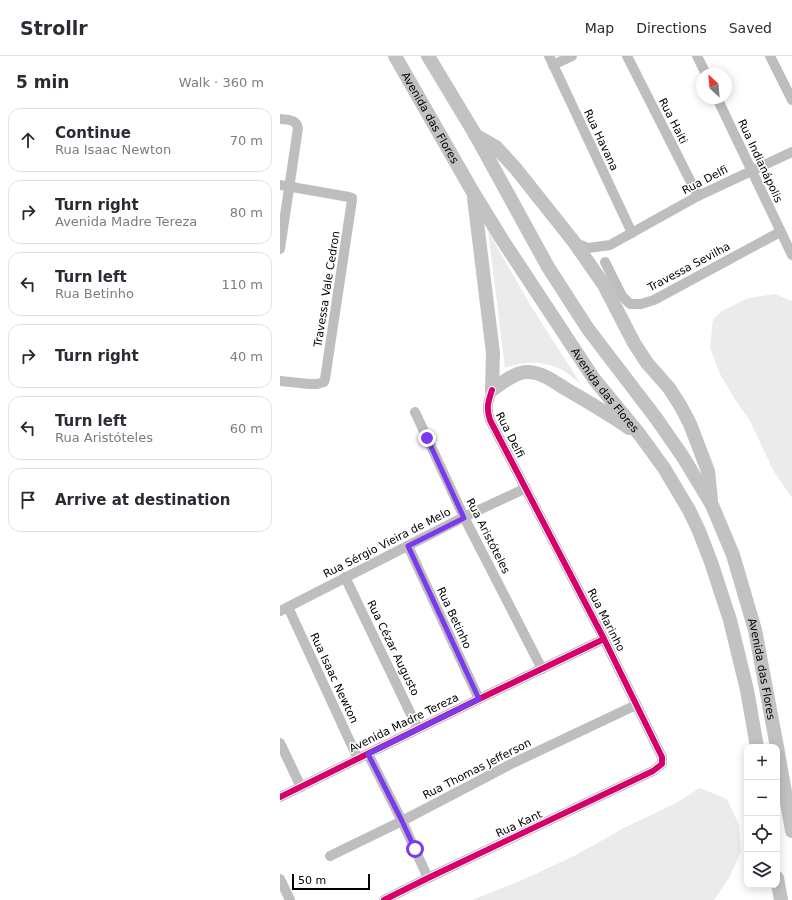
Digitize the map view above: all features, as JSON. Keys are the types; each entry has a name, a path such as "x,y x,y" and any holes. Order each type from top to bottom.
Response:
{"main road":[{"name":"Avenida das Flores","path":"395,56 474,194 503,241 594,378 640,435 664,468 689,510 711,562 730,620 747,690 756,744"},
{"name":"Avenida das Flores","path":"428,56 475,134 548,267 588,329 656,418 683,457 712,505 733,555 755,630 776,744"},
{"path":"475,134 496,147 516,169 574,242 604,285 634,343 647,363 669,388 690,424 708,471 712,505"},
{"path":"474,194 493,353 492,390"},
{"path":"492,390 513,376 526,372 535,372 546,376 640,435"},
{"name":"Avenida das Flores","path":"780,764 792,831"},
{"path":"779,888 781,900"}],"street":[{"path":"551,61 572,56"},
{"name":"Rua Haiti","path":"627,56 698,196"},
{"path":"697,56 703,68"},
{"path":"770,56 792,100"},
{"name":"Rua Havana","path":"551,61 632,233"},
{"name":"Rua Indianápolis","path":"720,104 792,255"},
{"path":"280,119 293,121 296,123 298,128 285,186 280,247"},
{"name":"Rua Delfi","path":"574,242 588,248 610,245 698,196 792,152"},
{"name":"Travessa Vale Cedron","path":"280,381 309,384 324,382 352,202 352,198 349,197 285,186"},
{"name":"Travessa Sevilha","path":"605,262 622,296 630,304 641,304 661,296 780,232"},
{"path":"604,285 605,262 610,245"},
{"name":"Rua Delfi","path":"492,390 487,404 490,420 526,488"},
{"name":"Rua Aristóteles","path":"415,412 464,518 542,669"},
{"name":"Rua Sérgio Vieira de Melo","path":"284,609 345,577 526,488"},
{"name":"Rua Marinho","path":"526,488 604,639 662,757 662,764"},
{"name":"Rua Betinho","path":"408,546 479,699"},
{"name":"Rua Cézar Augusto","path":"345,577 418,730"},
{"name":"Rua Isaac Newton","path":"284,609 358,759"},
{"name":"Avenida Madre Tereza","path":"280,798 479,699 604,639"},
{"name":"Rua Thomas Jefferson","path":"330,856 402,821 511,764 636,705"},
{"path":"280,743 301,787"},
{"path":"368,754 402,821 428,878"},
{"name":"Rua Kant","path":"384,900 653,771 662,764"},
{"path":"280,879 290,900"}],"shaded area":[{"path":"488,231 531,306 582,386 565,372 547,364 527,363 505,368"},
{"path":"775,294 792,301 792,498 773,470 750,421 720,374 710,348 713,319 722,311 748,298"},
{"path":"700,788 727,799 739,825 741,852 729,878 714,900 472,900 520,881 572,857 624,828 676,803"}],"cycle path":[{"path":"384,900 653,771 662,764 662,757 604,639 490,420 488,405 492,390"},
{"path":"280,797 604,639"}],"route":[{"path":"415,849 368,754 479,699 408,546 464,518 427,438"}]}
